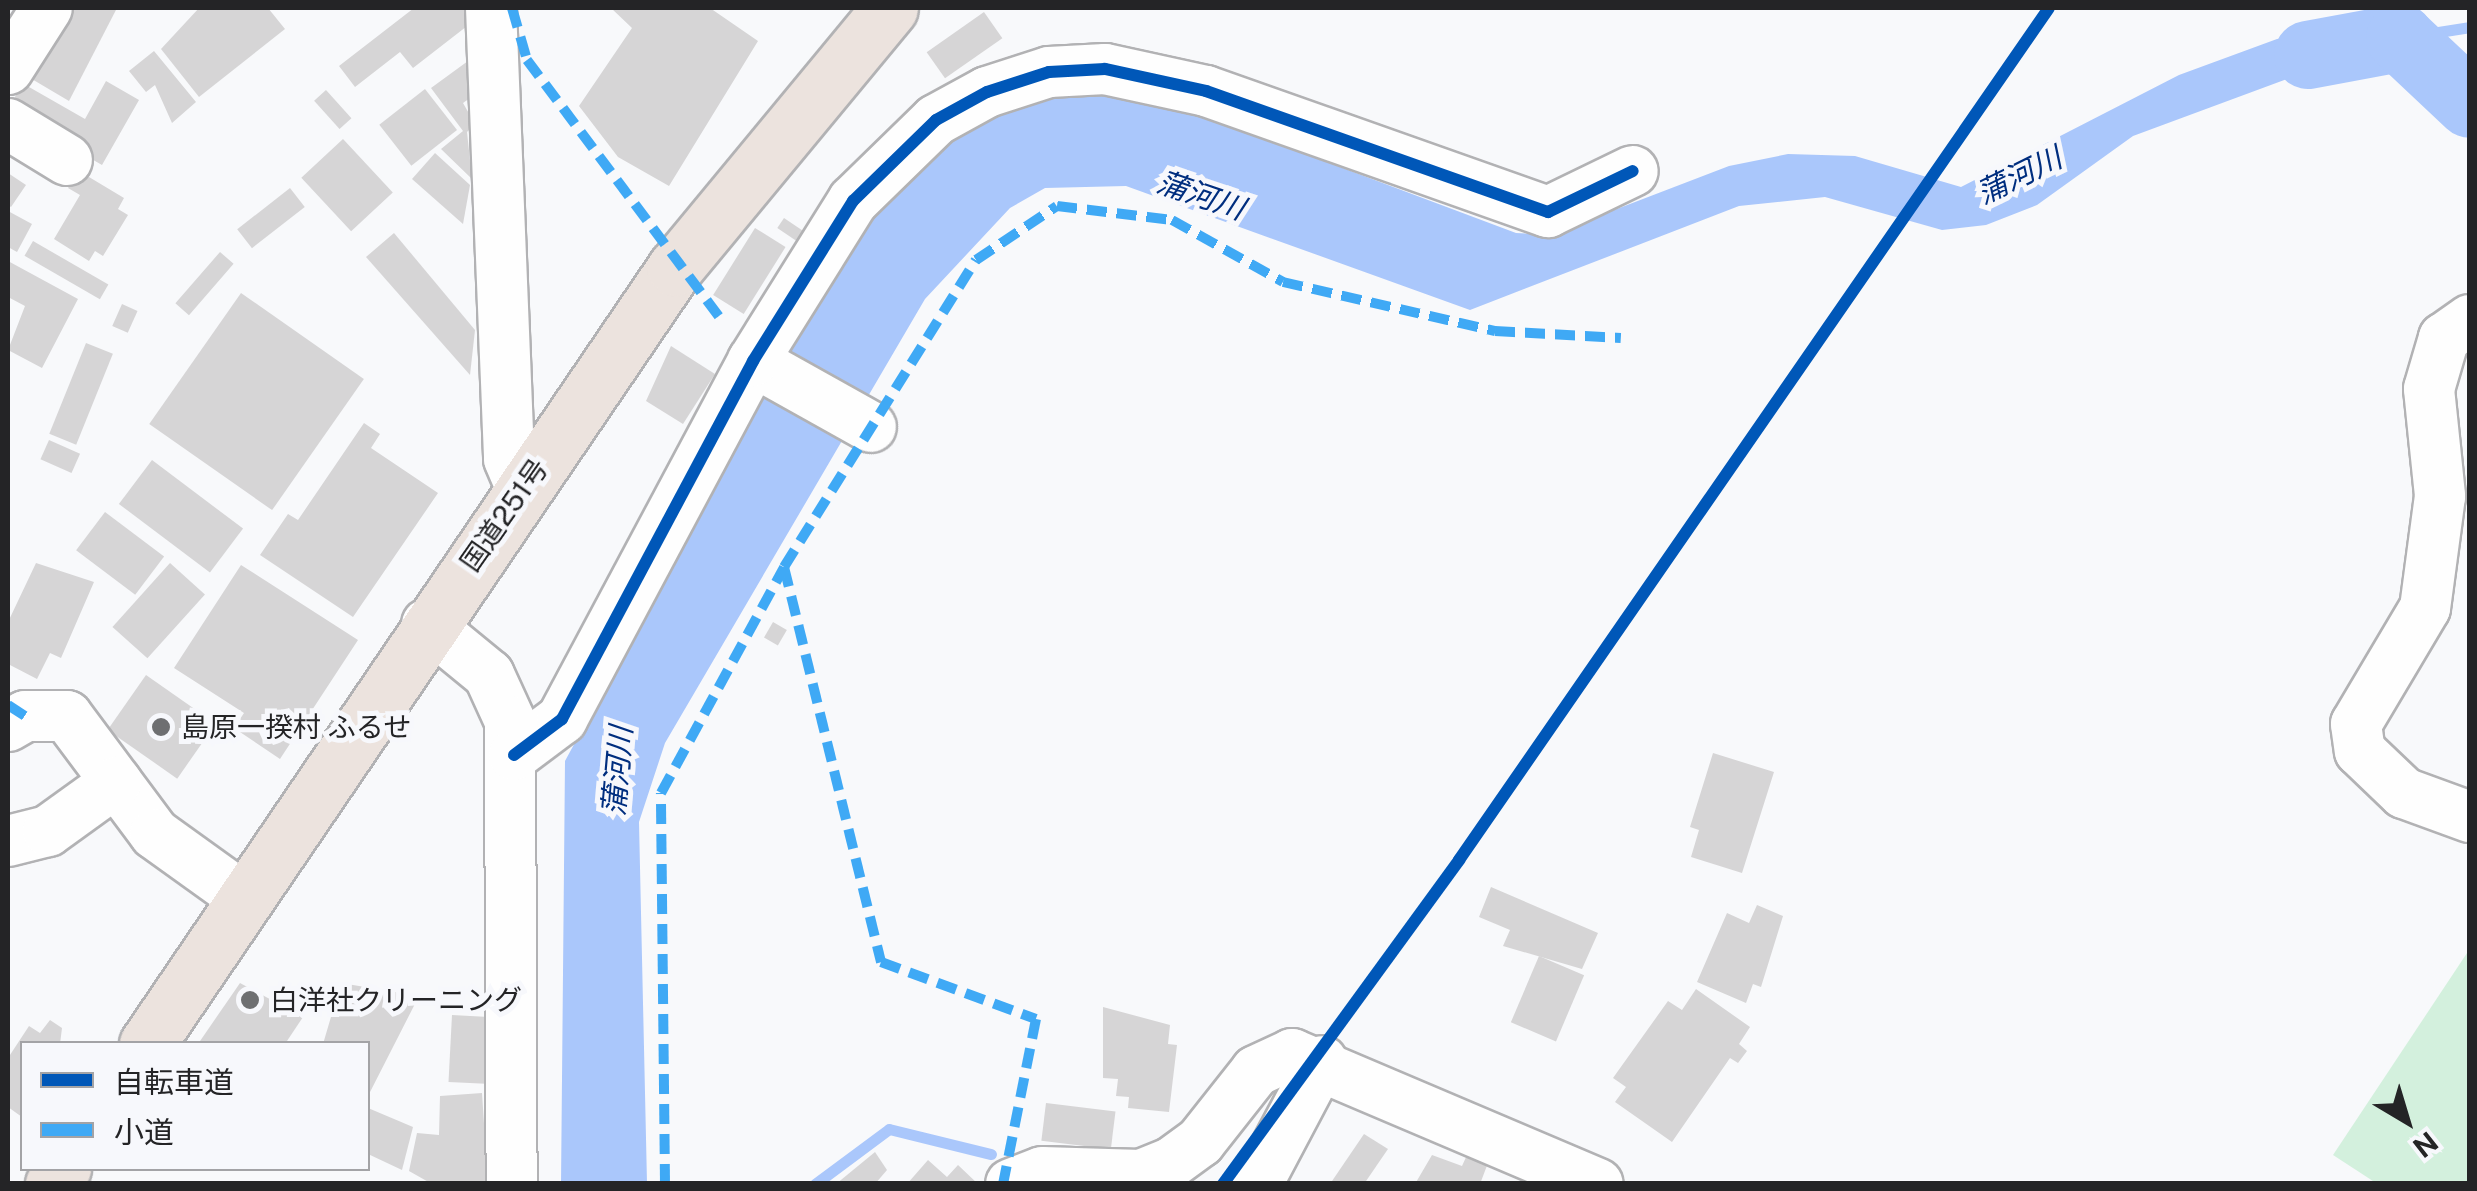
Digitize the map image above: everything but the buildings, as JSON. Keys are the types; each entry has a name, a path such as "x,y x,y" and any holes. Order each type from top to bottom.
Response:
{"highway":[{"name":"国道251号","path":"149,1041 428,624 675,268 890,8"}],"street":[{"path":"8,69 47,8"},
{"path":"491,8 509,459 522,490"},
{"path":"514,756 562,720 757,364 853,201 900,151 987,92 1049,72 1105,69 1206,92 1548,212 1634,171"},
{"path":"8,124 67,160"},
{"path":"2470,320 2444,338 2428,389 2440,496 2424,608 2356,724 2360,751 2404,793 2470,818"},
{"path":"757,364 864,424"},
{"path":"428,624 489,675 514,756 512,1184"},
{"path":"8,726 25,716 67,716 155,834 244,898"},
{"path":"8,841 48,832 116,782"},
{"path":"1010,1184 1042,1172 1141,1175 1200,1142 1272,1058 1322,1061 1598,1184"},
{"path":"1257,1184 1322,1061"}],"green space":[{"path":"2469,950 2469,1183 2376,1183 2333,1155"}],"water":[{"path":"2366,26 2400,38 2362,63 2287,79 2133,136 2037,205 1986,225 1942,230 1825,197 1739,206 1470,310 1126,186 1045,188 1010,208 925,299 665,743 639,822 647,1183 561,1184 565,761 848,239 946,133 1045,92 1106,90 1185,109 1516,233 1549,235 1729,166 1788,154 1855,156 1961,187 2179,75 2277,39"}],"waterway":[{"path":"2400,38 2470,27"},
{"name":"蒲河川","path":"2308,55 2400,38 2470,104"},
{"path":"815,1184 889,1129 991,1154"}],"marked path":[{"path":"512,8 527,60 723,322"},
{"path":"665,1184 661,793 784,567 976,260 1057,206 1172,220 1283,282 1495,331 1621,338"},
{"path":"784,567 881,962 1036,1019 1003,1184"},
{"path":"8,705 25,716"}],"cycle path":[{"path":"1223,1184 1459,860 2049,8"},
{"path":"514,755 562,719 753,361 853,201 936,120 987,92 1049,72 1105,69 1206,91 1548,212 1633,171"}],"place":[{"name":"島原一揆村 ふるせ","path":"161,727"},
{"name":"白洋社クリーニング","path":"250,1000"}]}
